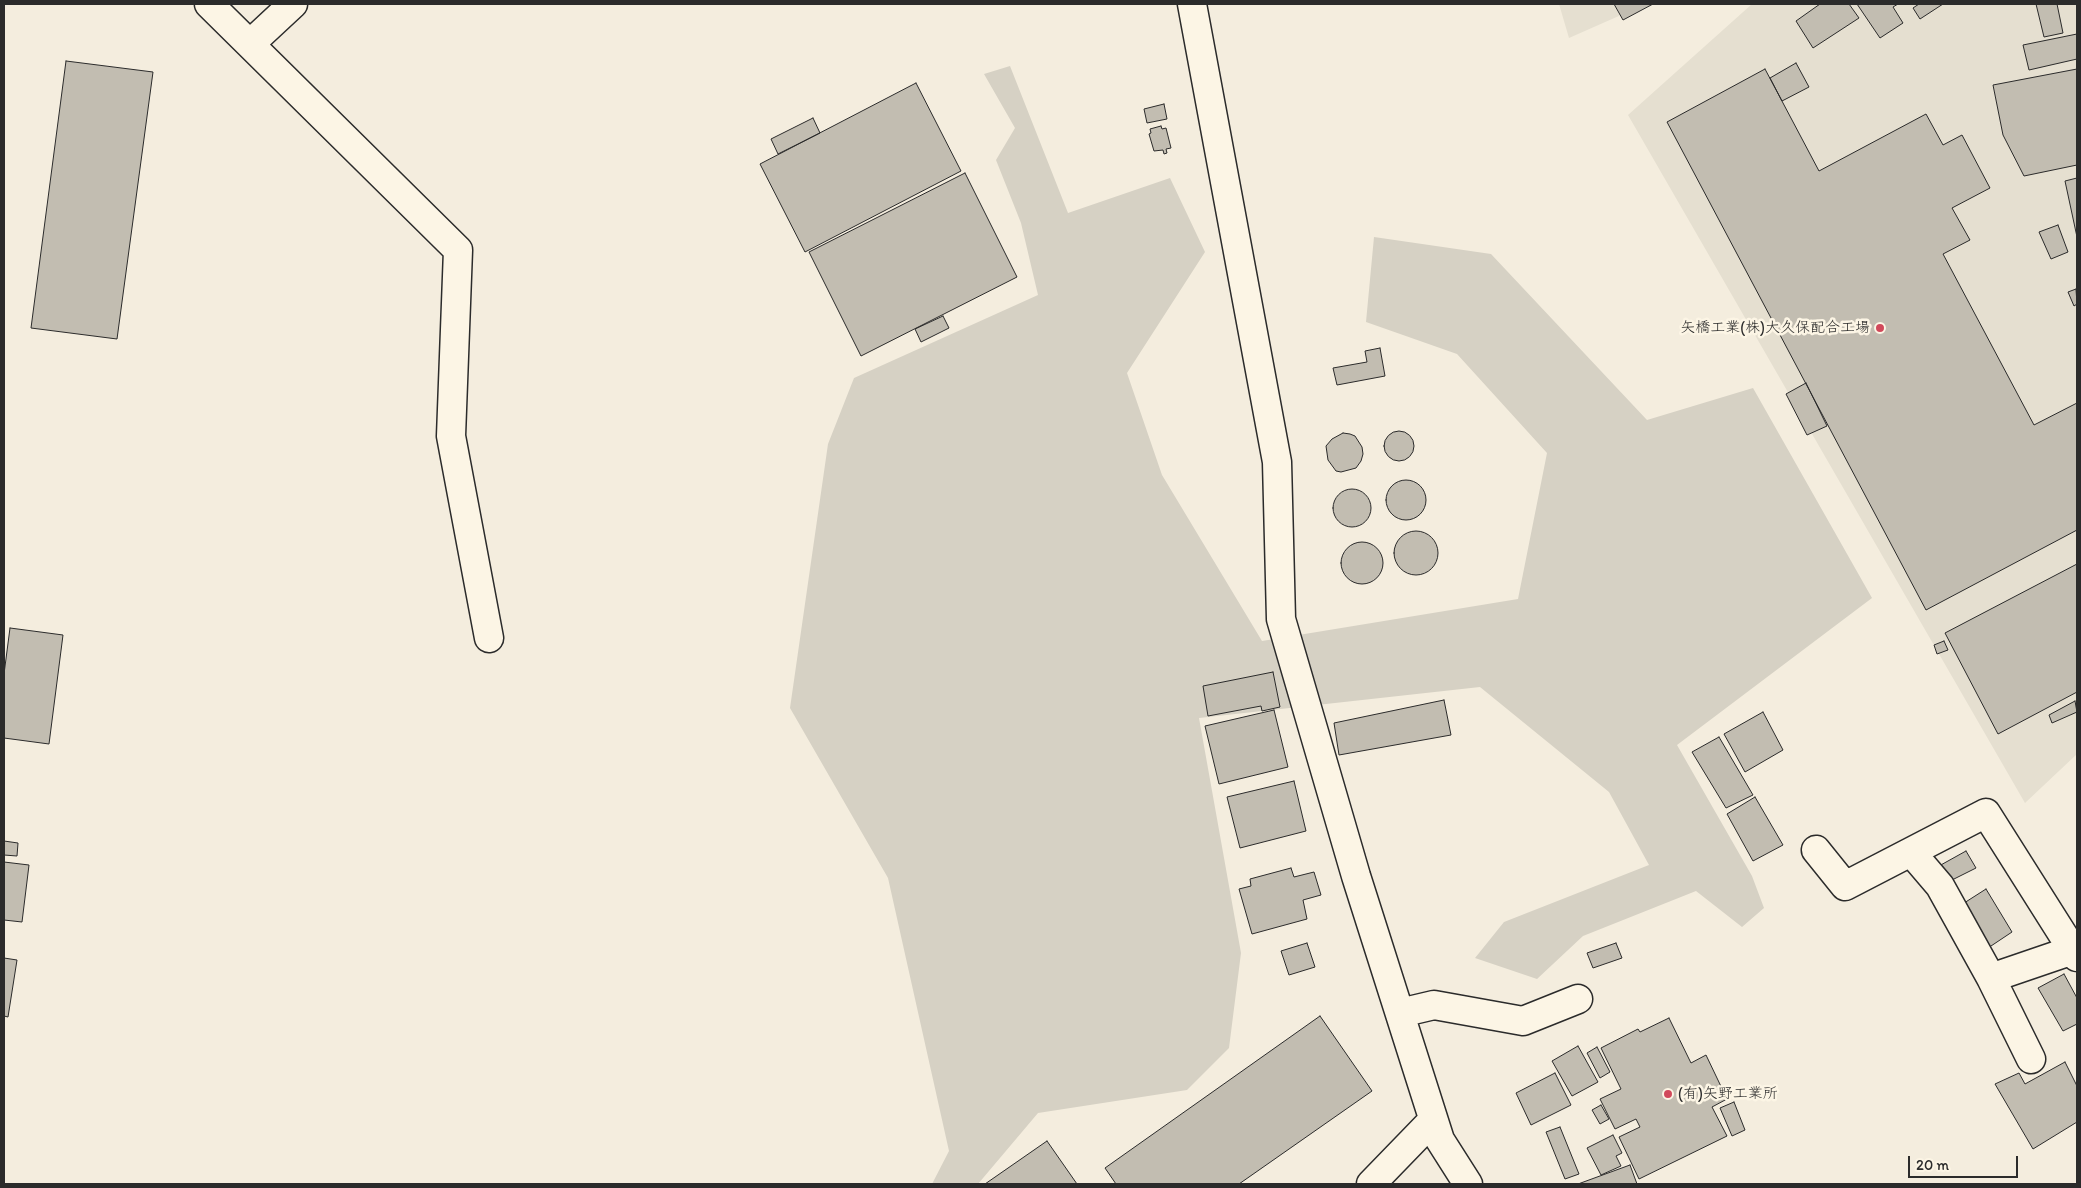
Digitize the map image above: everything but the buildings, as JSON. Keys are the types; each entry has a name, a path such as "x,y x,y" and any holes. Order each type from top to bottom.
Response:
{"street":[{"path":"209,4 458,250 451,436 489,638"},
{"path":"250,44 293,4"},
{"path":"1192,4 1276,462 1281,619 1356,876 1433,1120 1440,1140 1468,1184"},
{"path":"1816,850 1845,886 1986,813 2075,953 1991,978"},
{"path":"1911,852 1940,886 1991,978 2030,1059"},
{"path":"1400,1013 1434,1005 1523,1021 1578,999"},
{"path":"1371,1184 1433,1120"}],"shaded area":[{"path":"1559,4 1646,4 1569,38"},
{"path":"1752,4 2077,4 2077,754 2025,803 1628,115"},
{"path":"1010,66 1068,213 1170,178 1205,252 1127,373 1162,475 1262,641 1518,599 1547,453 1457,354 1366,322 1374,237 1491,254 1647,420 1753,388 1872,598 1677,745 1752,876 1764,908 1742,927 1696,891 1583,936 1537,979 1475,958 1504,922 1649,865 1609,792 1480,687 1199,718 1241,953 1229,1048 1187,1090 1038,1113 978,1184 932,1184 949,1151 888,878 790,708 828,444 854,378 1038,295 1021,223 996,160 1015,128 984,74"}],"place":[{"name":"矢橋工業(株)大久保配合工場","path":"1880,328"},
{"name":"(有)矢野工業所","path":"1668,1094"}]}
